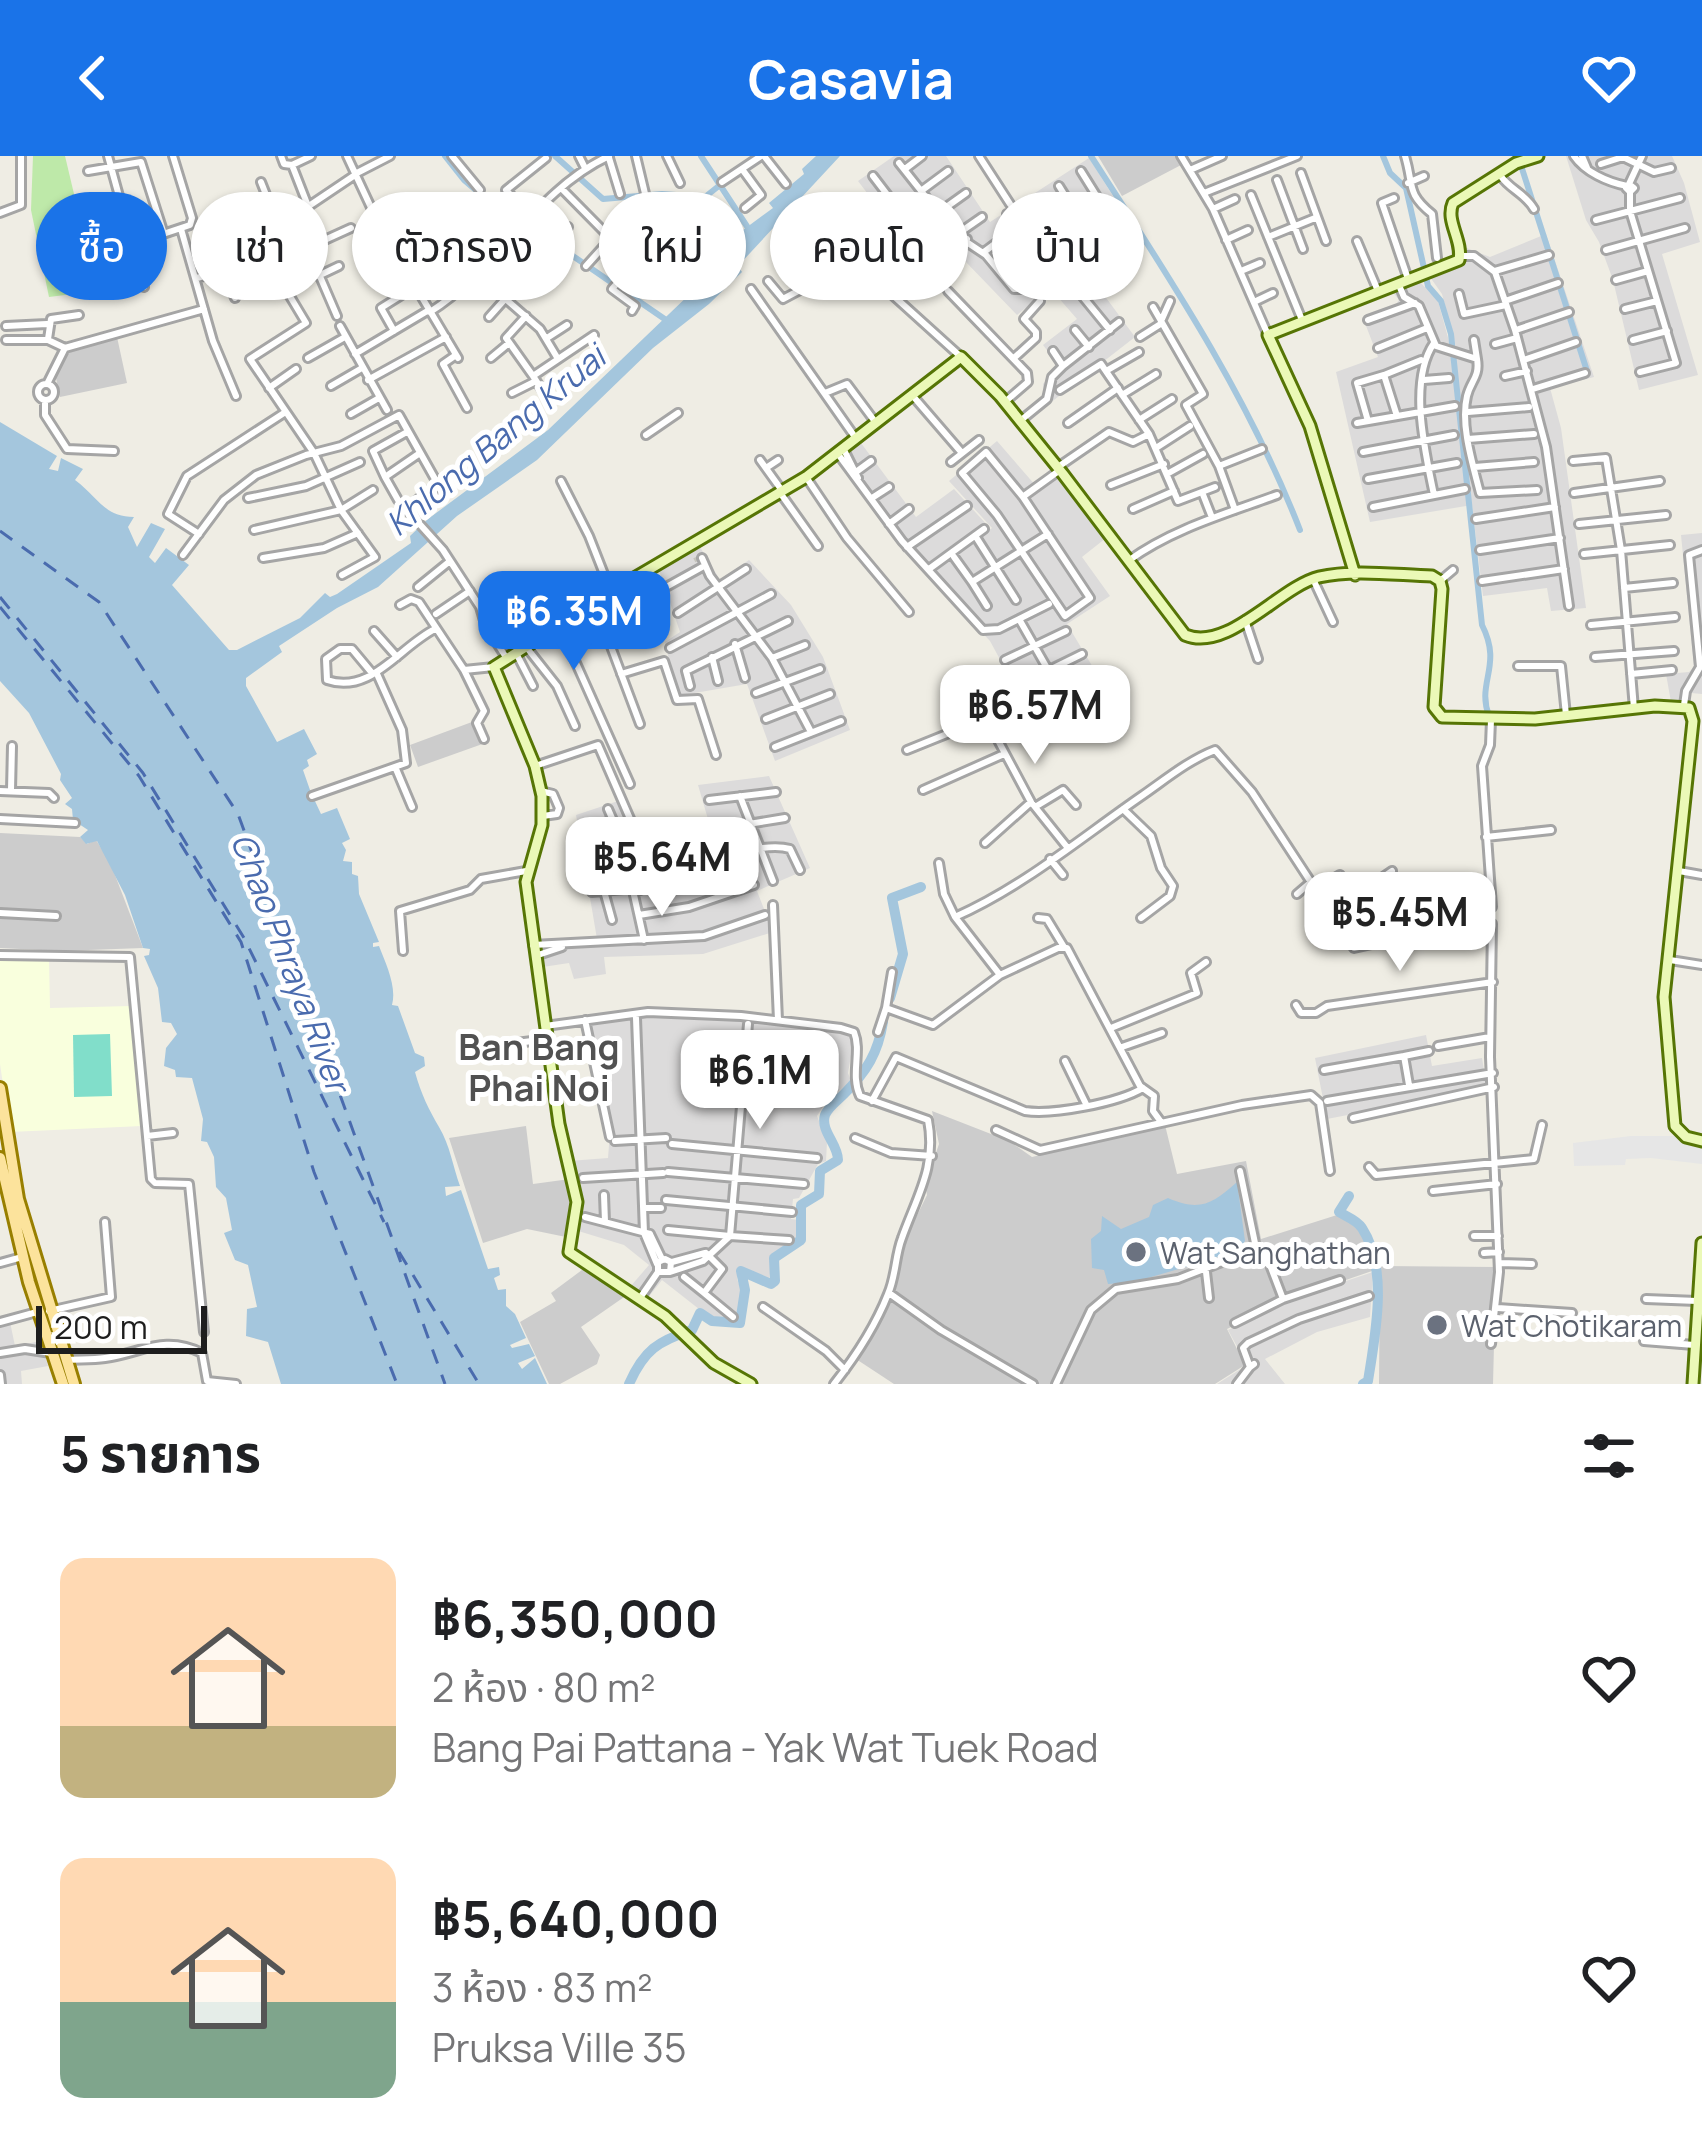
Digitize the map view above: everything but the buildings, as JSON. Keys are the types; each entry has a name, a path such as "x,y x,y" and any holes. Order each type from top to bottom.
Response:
{"main road":[{"path":"0,1088 18,1199 51,1353 63,1384"},
{"path":"0,1158 5,1209 74,1384"}],"street":[{"path":"0,212 21,206 21,156"},
{"path":"108,156 119,192"},
{"path":"167,234 190,225 192,218 173,156"},
{"path":"281,156 284,164 292,165 310,156"},
{"path":"347,156 364,192"},
{"path":"328,192 390,156"},
{"path":"452,156 480,190"},
{"path":"579,156 585,167"},
{"path":"557,192 585,167 608,156 619,192"},
{"path":"636,156 645,192"},
{"path":"667,156 680,183"},
{"path":"722,182 762,156 786,184"},
{"path":"922,156 902,166 921,191 948,171"},
{"path":"979,156 1002,192"},
{"path":"1181,156 1213,208 1310,426 1355,575"},
{"path":"1190,170 1222,156"},
{"path":"1263,156 1266,167"},
{"path":"1204,193 1297,156"},
{"path":"1405,156 1408,183 1418,206 1432,214 1450,209 1466,192 1517,160 1538,156"},
{"path":"1578,156 1606,181 1629,188"},
{"path":"1600,164 1623,157 1640,160 1654,172 1671,168"},
{"path":"509,192 506,189 546,158"},
{"path":"1640,160 1629,188 1630,211 1676,363 1640,372"},
{"path":"88,171 143,164 151,192"},
{"path":"292,165 303,192"},
{"path":"742,169 761,195 746,207"},
{"path":"1081,171 1094,192"},
{"path":"1301,173 1325,242"},
{"path":"1499,174 1512,189 1526,195 1534,209"},
{"path":"873,176 885,192"},
{"path":"1408,183 1424,176"},
{"path":"1277,180 1303,249"},
{"path":"261,182 265,192"},
{"path":"1059,186 1063,192"},
{"path":"561,188 599,226"},
{"path":"1251,195 1302,320"},
{"path":"1596,220 1680,197"},
{"path":"1213,208 1235,199"},
{"path":"1394,199 1382,203 1404,280 1404,297 1414,302 1434,343 1477,359"},
{"path":"1450,209 1461,256"},
{"path":"1432,214 1437,264"},
{"path":"968,227 982,217"},
{"path":"1268,237 1315,218"},
{"path":"328,238 351,228"},
{"path":"1606,250 1685,229"},
{"path":"181,230 191,262"},
{"path":"1226,240 1248,230"},
{"path":"968,240 992,263"},
{"path":"1357,241 1378,290"},
{"path":"983,253 992,246"},
{"path":"586,266 599,251"},
{"path":"1495,272 1549,255"},
{"path":"1268,335 1461,256 1474,256 1495,272 1533,389 1569,606"},
{"path":"1240,271 1260,263"},
{"path":"328,272 339,266"},
{"path":"1616,280 1648,271"},
{"path":"1459,295 1464,314 1558,283"},
{"path":"752,289 857,440"},
{"path":"1253,302 1273,293"},
{"path":"328,296 337,316"},
{"path":"202,300 236,396"},
{"path":"293,300 307,323 250,359 314,453 341,510 375,557 342,575"},
{"path":"394,300 381,308 394,331"},
{"path":"424,300 457,356 443,364 467,408"},
{"path":"355,354 445,300"},
{"path":"489,317 504,300"},
{"path":"508,300 547,338 558,359"},
{"path":"628,300 635,306 632,311"},
{"path":"898,300 1004,402 1185,635 1208,639 1312,579 1432,576 1440,581"},
{"path":"958,300 1027,373 1028,382 1004,402"},
{"path":"1085,300 1110,330"},
{"path":"1014,358 1036,338 1024,319 1040,301"},
{"path":"1140,338 1161,321 1170,301"},
{"path":"1625,310 1658,301"},
{"path":"1368,320 1414,302"},
{"path":"1153,307 1203,394 1186,405 1219,466 1235,510"},
{"path":"114,452 67,449 45,415 45,400 54,394 47,384 64,348 204,309"},
{"path":"1495,344 1569,312"},
{"path":"47,332 54,316 79,315"},
{"path":"526,316 507,336 508,343 550,402"},
{"path":"1021,422 1047,399 1052,377 1119,322"},
{"path":"547,338 566,325"},
{"path":"6,326 47,332 64,348"},
{"path":"340,326 387,410"},
{"path":"1378,348 1427,328"},
{"path":"1075,330 1089,347"},
{"path":"1634,340 1667,331"},
{"path":"6,340 47,332"},
{"path":"512,393 594,334"},
{"path":"308,358 345,337"},
{"path":"368,380 446,337"},
{"path":"1474,340 1479,376 1466,398 1468,439 1482,494 1537,490"},
{"path":"1523,360 1576,342"},
{"path":"491,358 508,343"},
{"path":"1434,343 1425,358 1421,412 1434,495"},
{"path":"1052,350 1064,366"},
{"path":"1106,371 1139,352"},
{"path":"668,586 698,556 961,357"},
{"path":"1368,421 1357,383 1425,358"},
{"path":"1060,390 1101,364 1156,448 1178,500 1215,487"},
{"path":"331,386 362,368"},
{"path":"268,388 296,369"},
{"path":"1505,376 1527,371"},
{"path":"1533,389 1585,373"},
{"path":"1068,423 1156,374"},
{"path":"1384,375 1397,416"},
{"path":"1424,380 1449,378"},
{"path":"825,393 847,384 876,423"},
{"path":"912,395 962,453"},
{"path":"351,415 379,398"},
{"path":"1139,420 1172,399"},
{"path":"1357,423 1455,406"},
{"path":"1468,412 1529,406"},
{"path":"199,534 168,514 187,476 285,412"},
{"path":"646,435 678,413"},
{"path":"184,555 224,500 256,475 341,446 399,415 444,495"},
{"path":"1156,448 1190,426"},
{"path":"407,432 373,451 385,477 450,561 481,607 485,624 557,686 575,726"},
{"path":"1023,497 1109,432 1133,442 1148,434"},
{"path":"1468,439 1534,434"},
{"path":"1364,452 1454,435"},
{"path":"951,462 979,440"},
{"path":"1219,466 1262,449"},
{"path":"841,452 907,547 986,632 1049,604"},
{"path":"986,452 1048,534 1090,598 1065,616 997,515 962,473 986,452"},
{"path":"385,477 418,454"},
{"path":"1167,474 1203,454"},
{"path":"1573,461 1606,458 1621,550 1634,709"},
{"path":"778,460 763,464 818,546"},
{"path":"856,474 871,460"},
{"path":"248,498 326,479 360,462"},
{"path":"1475,467 1534,462"},
{"path":"1368,479 1457,463"},
{"path":"1111,485 1164,464"},
{"path":"806,477 848,538 909,612"},
{"path":"561,481 610,592"},
{"path":"1574,494 1660,481"},
{"path":"406,509 436,484"},
{"path":"872,498 889,487"},
{"path":"1373,506 1465,489"},
{"path":"254,530 341,510 374,490"},
{"path":"1132,509 1174,491"},
{"path":"1202,492 1211,515"},
{"path":"1128,561 1153,543 1277,495"},
{"path":"907,547 967,506"},
{"path":"1476,519 1555,507"},
{"path":"889,524 909,509"},
{"path":"1579,524 1666,515"},
{"path":"928,570 984,529"},
{"path":"263,558 324,548 358,533"},
{"path":"972,582 1048,534"},
{"path":"976,537 1016,600"},
{"path":"1480,550 1559,538"},
{"path":"1584,554 1670,545"},
{"path":"1684,705 1700,667 1697,581 1689,555 1702,550"},
{"path":"464,670 494,668 610,592 698,556"},
{"path":"698,556 787,681 811,732"},
{"path":"954,557 987,606"},
{"path":"418,587 450,561"},
{"path":"678,614 746,569"},
{"path":"1453,569 1440,581 1434,707 1442,717 1491,720 1684,705 1693,712 1664,997 1675,1126 1686,1137 1702,1141"},
{"path":"1482,581 1564,569"},
{"path":"1312,579 1334,622"},
{"path":"1624,588 1673,583"},
{"path":"436,614 470,591"},
{"path":"489,612 519,591"},
{"path":"670,648 771,594"},
{"path":"510,598 526,626"},
{"path":"400,604 415,599 464,670 484,711 477,723 484,739"},
{"path":"594,603 640,724"},
{"path":"481,607 500,619 533,686"},
{"path":"1591,625 1675,617"},
{"path":"1019,619 1063,695"},
{"path":"1245,620 1258,659"},
{"path":"690,686 684,672 788,621"},
{"path":"559,625 630,784"},
{"path":"312,796 396,769 406,764 408,754 374,674 352,649 340,649 326,659 329,682 353,683 374,674 435,629"},
{"path":"1005,660 1066,631"},
{"path":"374,632 397,657"},
{"path":"735,644 745,678"},
{"path":"772,658 805,645"},
{"path":"1594,657 1674,650"},
{"path":"1019,685 1082,654"},
{"path":"712,657 718,681"},
{"path":"621,674 664,662 677,700 698,700 716,755"},
{"path":"1518,666 1562,666 1566,716"},
{"path":"494,668 541,791 543,816 526,872 562,1137 577,1202 569,1252 680,1327 714,1363 751,1384"},
{"path":"756,693 820,669"},
{"path":"1631,674 1672,670"},
{"path":"1035,709 1096,680"},
{"path":"766,719 830,694"},
{"path":"976,701 1033,804 1067,847"},
{"path":"907,750 984,718"},
{"path":"1491,720 1482,788 1492,907"},
{"path":"775,747 841,721"},
{"path":"535,766 598,745 640,844 668,833"},
{"path":"11,791 12,746"},
{"path":"955,917 984,905 1209,752 1219,752 1252,792 1354,948 1484,921 1492,924 1490,1037 1499,1264 1491,1344"},
{"path":"923,790 1004,754"},
{"path":"396,769 412,807"},
{"path":"985,843 1033,804 1063,790 1076,805"},
{"path":"0,791 49,793 54,798"},
{"path":"709,800 776,792"},
{"path":"740,796 773,880"},
{"path":"1123,808 1151,836 1161,868 1173,886 1170,896 1142,917"},
{"path":"608,809 625,853 644,940"},
{"path":"718,829 785,818"},
{"path":"0,820 75,824"},
{"path":"586,830 613,820"},
{"path":"1486,837 1551,830"},
{"path":"592,892 634,890 758,850 788,848 800,870"},
{"path":"591,860 625,853"},
{"path":"1050,859 1063,875"},
{"path":"939,863 944,894 955,917 1000,975"},
{"path":"1676,870 1702,875"},
{"path":"1330,914 1392,871"},
{"path":"403,951 400,911 470,890 482,879 526,872"},
{"path":"1297,894 1340,875"},
{"path":"639,914 688,907 754,885"},
{"path":"604,892 611,920"},
{"path":"1396,895 1404,938"},
{"path":"773,905 778,1020"},
{"path":"0,913 56,916"},
{"path":"534,951 719,934 765,916"},
{"path":"1038,918 1047,919 1143,1088 1154,1096 1154,1111 1161,1122"},
{"path":"888,1008 936,1024 1000,975 1064,947"},
{"path":"0,955 130,957 152,1181 189,1184 204,1332"},
{"path":"1667,959 1702,964"},
{"path":"1111,1028 1197,993 1191,973 1206,962"},
{"path":"878,1031 888,1008 892,972"},
{"path":"1296,1005 1308,1015 1327,1006 1493,982"},
{"path":"508,1044 585,1020 648,1012 778,1020 854,1032 858,1038 853,1078 857,1093 928,1120 932,1156 901,1242 889,1293 864,1345 835,1384"},
{"path":"636,1018 646,1231 664,1266"},
{"path":"585,1020 613,1139 817,1158"},
{"path":"639,1298 664,1266 710,1253 730,1236 748,1024"},
{"path":"1122,1047 1162,1034"},
{"path":"1438,1046 1490,1037"},
{"path":"1324,1070 1429,1051"},
{"path":"1404,1056 1409,1085"},
{"path":"872,1101 899,1057 1024,1111 1063,1112 1143,1088"},
{"path":"1065,1061 1086,1104"},
{"path":"1327,1101 1492,1073"},
{"path":"1353,1118 1494,1087"},
{"path":"997,1130 1040,1150 1161,1122 1311,1096 1320,1103 1330,1171"},
{"path":"1369,1167 1376,1175 1537,1157 1541,1125"},
{"path":"146,1136 173,1133"},
{"path":"855,1138 890,1153 932,1156"},
{"path":"1240,1171 1254,1246 1270,1263 1283,1299"},
{"path":"584,1178 666,1172 804,1184"},
{"path":"1433,1191 1497,1184"},
{"path":"604,1195 605,1222"},
{"path":"644,1208 664,1204 792,1212"},
{"path":"585,1216 646,1231"},
{"path":"0,1322 112,1297 105,1222"},
{"path":"668,1230 789,1240"},
{"path":"1474,1236 1498,1236"},
{"path":"1693,1384 1702,1243"},
{"path":"1056,1384 1094,1305 1116,1289 1205,1270 1254,1246"},
{"path":"1270,1263 1321,1248"},
{"path":"1484,1252 1498,1252"},
{"path":"704,1293 722,1271 710,1253"},
{"path":"0,1263 22,1257"},
{"path":"1499,1264 1532,1264"},
{"path":"1205,1270 1209,1298"},
{"path":"684,1277 733,1318"},
{"path":"1235,1323 1283,1299 1340,1280"},
{"path":"889,1293 1033,1384"},
{"path":"1237,1384 1252,1365 1246,1345 1365,1295"},
{"path":"1646,1299 1697,1301"},
{"path":"763,1307 845,1370"},
{"path":"1497,1308 1572,1312"},
{"path":"1674,1343 1675,1330"},
{"path":"1644,1341 1694,1345"},
{"path":"65,1360 107,1358 159,1343 177,1343 202,1353 207,1381 236,1384"},
{"path":"0,1353 25,1349 51,1353"},
{"path":"0,1375 1,1384"}],"shaded area":[{"path":"894,156 946,156 992,221 992,289 968,264 968,192 866,192 858,181"},
{"path":"1098,156 1176,156 1181,165 1130,192 1120,192"},
{"path":"1566,156 1672,156 1700,242 1662,254 1698,375 1639,390 1613,280 1586,220"},
{"path":"1089,158 1110,192 1036,192"},
{"path":"1546,234 1594,377 1550,388 1561,428 1586,608 1551,611 1547,588 1483,596 1472,505 1370,522 1336,372 1378,357 1363,318 1394,307 1399,300 1392,291 1419,281 1438,301 1450,345 1456,347 1442,294 1430,277 1460,262 1464,247 1490,257"},
{"path":"1003,300 1035,300 1017,315"},
{"path":"1060,300 1108,300 1135,337 1027,421 1021,414 1044,396 1043,384 1059,366 1043,345 1077,319"},
{"path":"117,337 127,383 60,397 54,369 70,348"},
{"path":"858,439 916,517 954,489 989,527 970,544 992,528 949,481 997,441 1036,486 1057,472 1106,538 1082,557 1110,596 1067,624 1109,694 1037,728 990,641 893,539 835,458"},
{"path":"1702,533 1702,694 1691,693 1690,705 1671,702 1666,674 1689,672 1694,667 1681,535"},
{"path":"700,547 720,580 749,560 791,605 823,657 850,730 775,761 747,684 677,696 665,642 680,632 659,570"},
{"path":"480,719 488,742 418,767 410,745"},
{"path":"769,776 810,868 757,891 773,932 703,954 604,957 606,974 574,979 569,963 536,968 533,940 597,939 576,815 618,801 644,870 715,843 698,785"},
{"path":"0,833 80,837 87,844 96,840 110,862 143,948 0,948"},
{"path":"0,957 49,958 50,1008 131,1006 142,1126 10,1132 0,1064"},
{"path":"635,1015 743,1017 826,1027 854,1039 851,1081 817,1116 827,1142 826,1161 818,1164 799,1198 793,1199 791,1219 799,1220 799,1238 772,1258 769,1281 739,1270 742,1292 735,1322 713,1320 662,1280 647,1299 630,1287 649,1265 624,1245 575,1230 569,1161 608,1158 610,1132 584,1021"},
{"path":"110,1034 112,1096 74,1097 73,1035"},
{"path":"1426,1035 1432,1066 1482,1058 1487,1088 1327,1119 1315,1058"},
{"name":"Wat Sanghathan","path":"932,1111 1009,1141 1032,1157 1165,1125 1177,1174 1246,1161 1261,1239 1337,1215 1358,1227 1374,1263 1372,1271 1285,1301 1227,1329 1245,1365 1215,1384 894,1384 856,1359 897,1274 905,1240 927,1195 925,1185 939,1144"},
{"path":"526,1126 533,1184 570,1179 572,1207 566,1237 527,1229 483,1243 449,1138"},
{"path":"1677,1136 1702,1143 1702,1164 1651,1158 1626,1159 1625,1165 1574,1166 1573,1143"},
{"name":"Wat Chotikaram","path":"1380,1266 1496,1267 1493,1384 1379,1384"},
{"path":"586,1267 627,1295 581,1327 600,1355 597,1364 560,1384 549,1384 520,1322 556,1301 551,1293"},
{"path":"1373,1272 1370,1317 1317,1332 1265,1359 1285,1384 1217,1384 1247,1365 1228,1330 1286,1301"},
{"path":"10,1322 15,1346 41,1341 48,1366 21,1371 22,1384 0,1384 0,1324"}],"green space":[{"path":"33,156 65,156 74,192 36,192 36,234 31,210"}],"water":[{"path":"816,156 840,156 807,192 782,192 804,174 802,169"},
{"path":"770,210 770,231 746,257 746,228"},
{"name":"Chao Phraya River","path":"684,300 713,300 653,348 537,460 457,516 378,587 279,646 282,652 246,678 277,742 304,729 317,754 303,770 309,800 314,799 321,814 337,808 350,839 342,843 346,850 343,861 352,862 352,874 358,876 359,894 379,942 373,947 379,946 390,975 392,1005 398,1006 415,1053 424,1057 425,1066 415,1072 460,1186 445,1187 446,1196 461,1190 488,1269 499,1267 500,1275 494,1278 498,1290 506,1289 506,1306 526,1338 510,1345 529,1344 535,1356 518,1363 522,1369 535,1358 547,1384 281,1384 268,1342 246,1336 247,1309 257,1307 248,1265 235,1260 224,1233 232,1230 226,1198 216,1187 214,1157 207,1142 201,1141 203,1119 192,1078 176,1077 175,1070 164,1066 166,1048 177,1034 171,1023 162,1022 158,988 144,956 150,949 143,948 125,895 97,841 86,844 80,837 88,830 73,820 72,809 65,804 72,798 29,713 0,681 0,422 57,456 49,469 58,471 61,458 83,469 75,480 108,510 134,517 128,527 137,547 151,523 165,529 149,557 155,563 166,548 189,565 172,585 229,650 300,618 325,593 337,594 411,543 410,536 428,519 548,430"},
{"path":"1237,1182 1245,1241 1237,1252 1134,1282 1108,1284 1104,1270 1092,1268 1091,1239 1101,1231 1102,1216 1121,1229 1149,1217 1153,1205 1168,1198 1205,1204"}],"waterway":[{"path":"445,156 464,180 539,244 554,243 669,322"},
{"path":"555,156 603,199 662,194 705,197 720,185"},
{"path":"701,156 752,234"},
{"path":"1091,156 1232,385 1300,530"},
{"path":"1383,156 1390,173 1406,188 1428,286 1441,301 1451,334 1482,625 1490,652 1485,693 1489,716"},
{"path":"1518,156 1587,371"},
{"path":"890,998 903,954 892,898 921,887"},
{"path":"629,1384 647,1355 661,1343 692,1330 700,1313 712,1321 740,1323 745,1290 741,1271 771,1284 775,1281 774,1258 801,1240 801,1205 819,1194 820,1171 838,1160 825,1115 865,1069 883,1022"},
{"path":"1349,1196 1339,1212 1362,1228 1378,1283 1374,1344 1368,1381 1363,1384"}],"ferry route":[{"path":"0,531 99,602 238,814 445,1384"},
{"path":"0,597 143,773 244,938 384,1222"},
{"path":"0,607 139,776 241,942 314,1172 397,1384"},
{"path":"399,1252 479,1384"}],"tunnel":[{"path":"696,557 698,561"}],"place":[{"name":"Wat Sanghathan","path":"1136,1252"},
{"name":"Wat Chotikaram","path":"1437,1325"}],"district":[{"name":"Ban Bang Phai Noi","path":"539,1066"}],"water label":[{"name":"Khlong Bang Kruai","path":"495,440"}]}
